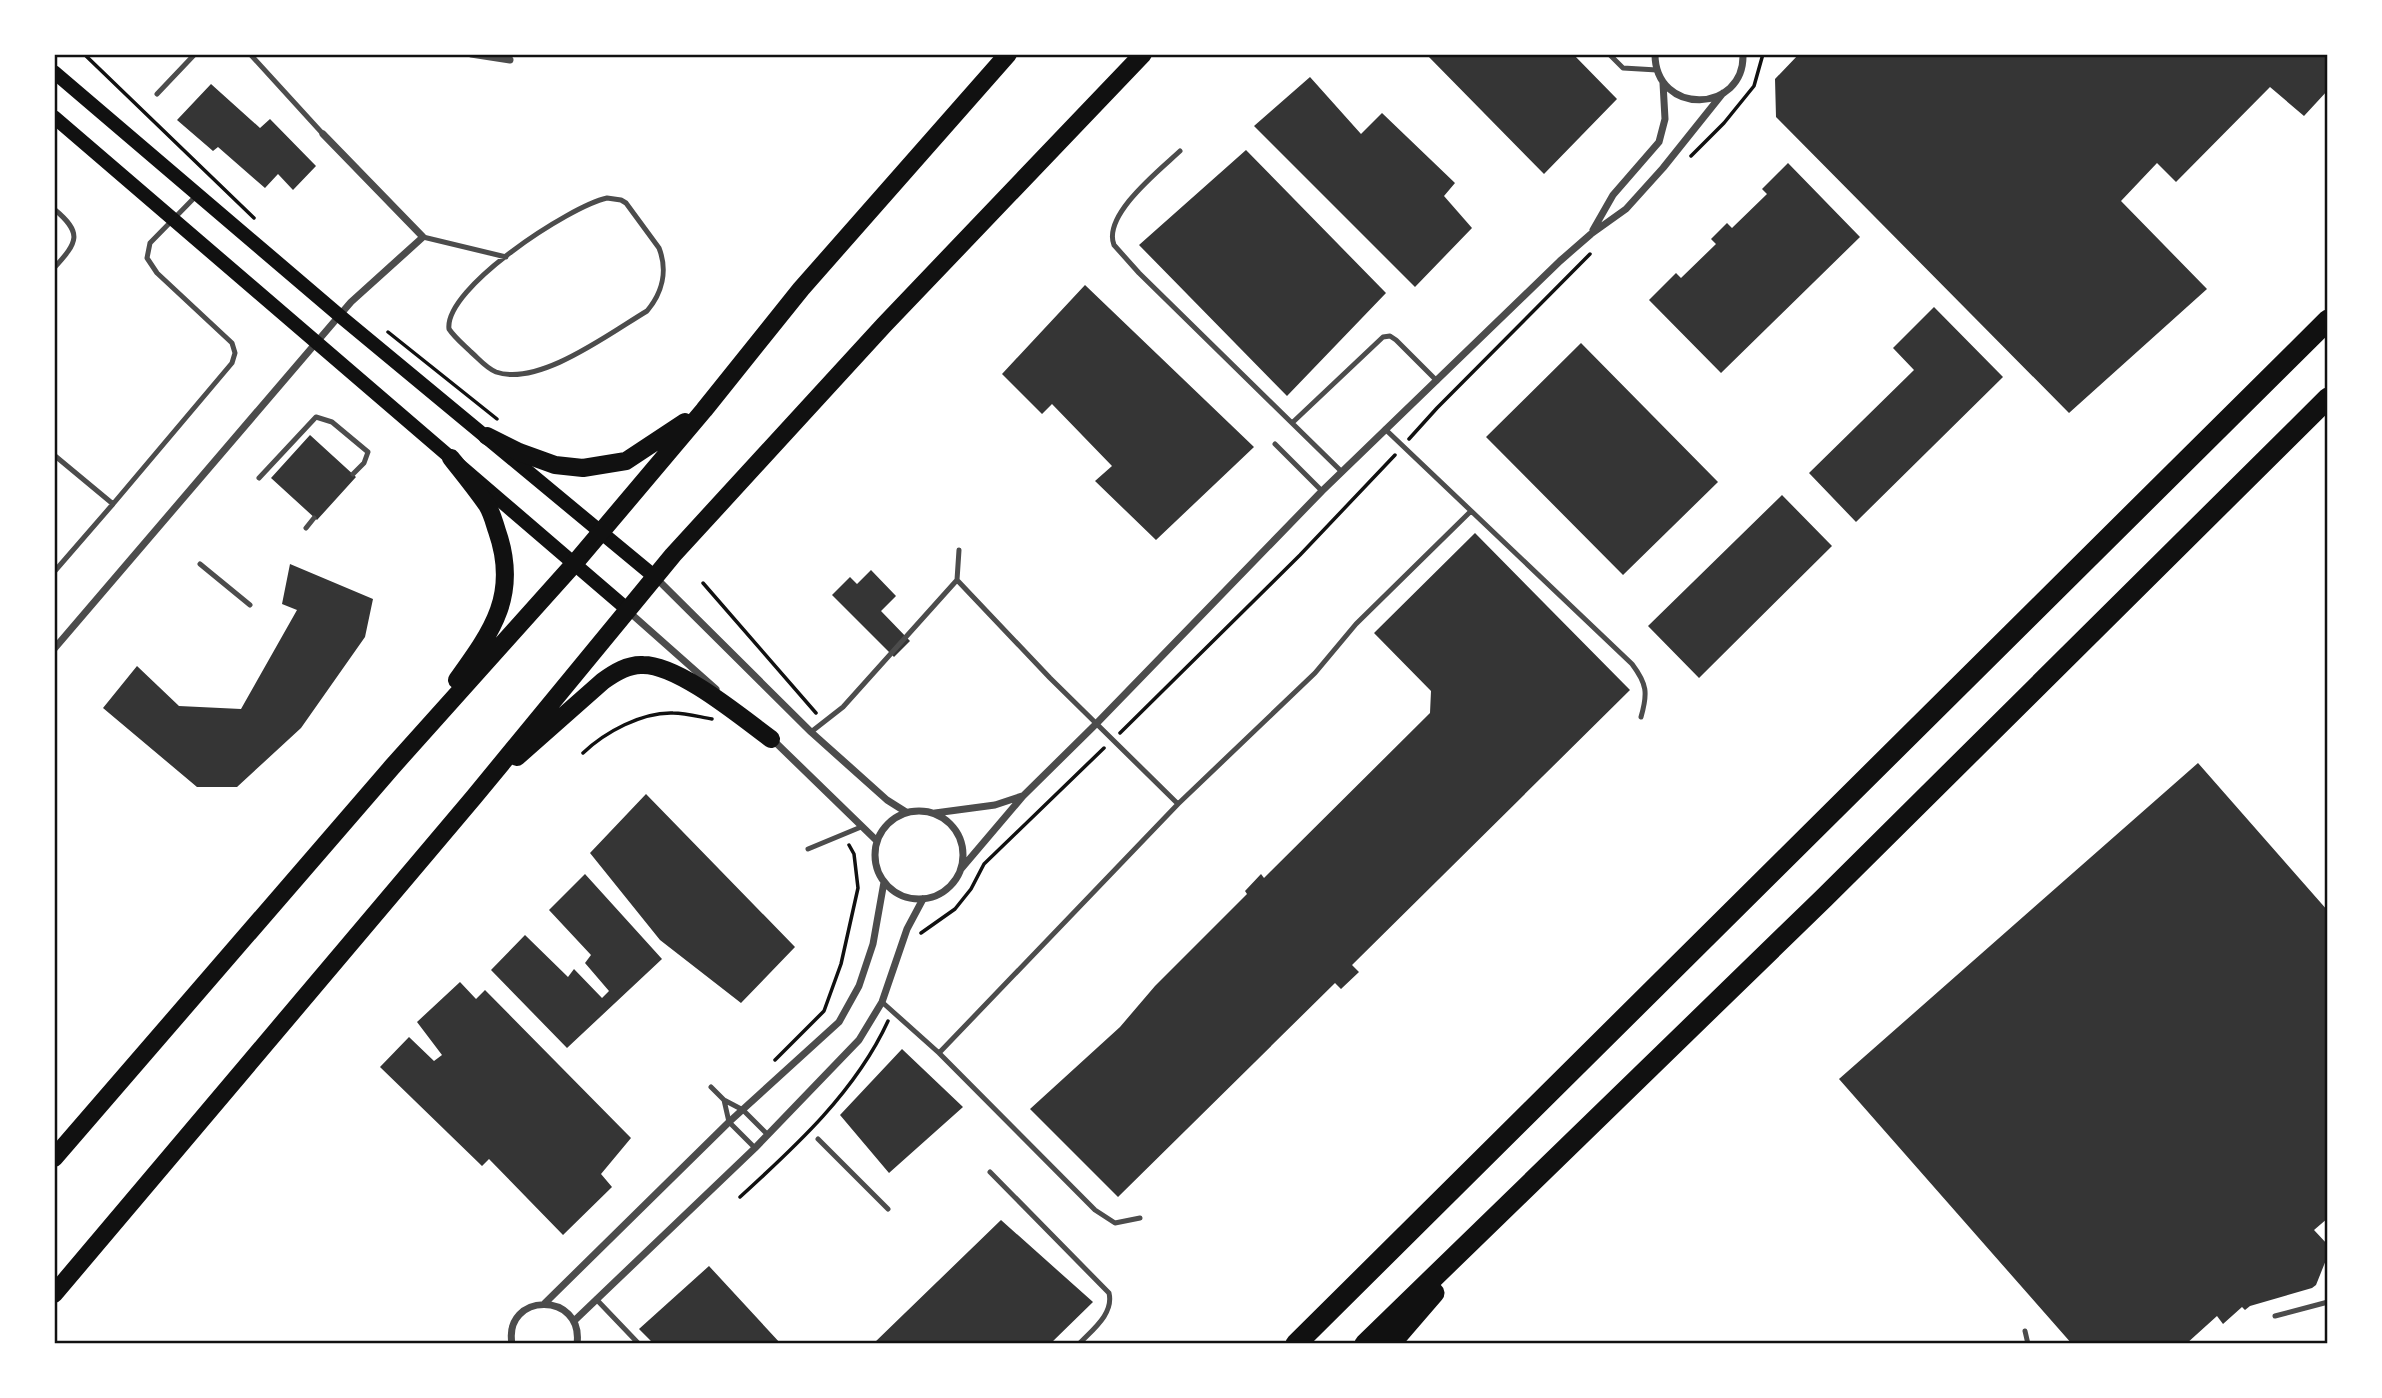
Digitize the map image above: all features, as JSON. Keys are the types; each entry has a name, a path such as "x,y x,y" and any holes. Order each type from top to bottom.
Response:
{"highway":[{"path":"2176,470 2328,302"},
{"path":"1296,1344 2328,320"},
{"path":"1364,1344 1825,898 2328,398"},
{"path":"1390,1344 1527,1185"}],"main road":[{"path":"54,1158 392,766 574,564 704,410 801,289 1008,54"},
{"path":"54,1294 474,797 655,577 884,325 1143,54"},
{"path":"54,72 340,316 655,577"},
{"path":"54,117 628,610"},
{"path":"487,436 519,452 555,465 583,468 626,461 704,410"},
{"path":"392,766 484,643 494,625 504,593 506,566 489,508 451,457"},
{"path":"474,797 603,681 635,665 646,664 668,671 711,696 771,739"}],"street":[{"path":"471,54 510,60"},
{"path":"1591,234 1613,195 1659,142 1665,118 1663,83 1657,70 1655,54"},
{"path":"961,869 964,860 963,845 957,831 947,820 934,813 920,810 906,812 883,828 877,841 877,869 894,892 908,898 923,899 938,896 950,887 961,869 1023,796 1322,491 1591,234 1626,209 1733,84 1740,74 1743,54"},
{"path":"1663,83 1685,98 1711,99 1723,93"},
{"path":"54,649 358,295 422,237 323,134"},
{"path":"655,577 811,732 887,800 906,812"},
{"path":"628,610 771,739 877,841"},
{"path":"934,813 995,806 1023,796"},
{"path":"545,1304 729,1122 839,1022 859,986 873,944 884,882"},
{"path":"574,1321 755,1148 859,1040 882,1002 907,929 923,899"},
{"path":"512,1344 513,1326 519,1315 529,1307 545,1304 556,1306 574,1321 577,1344"}],"lane":[{"path":"158,94 195,54"},
{"path":"250,54 323,134"},
{"path":"1609,54 1623,68 1657,70"},
{"path":"1180,151 1127,202 1114,228 1114,245 1139,273 1342,472"},
{"path":"54,572 229,368 234,354 232,342 157,273 149,262 147,253 150,243 198,194"},
{"path":"616,199 626,203 659,248 663,276 655,302 647,311 557,364 526,374 504,374 487,367 452,334 448,325 460,299 506,257 544,228 595,200 616,199"},
{"path":"54,209 73,227 75,238 72,247 54,268"},
{"path":"422,237 506,257"},
{"path":"1292,423 1383,337 1390,336 1396,340 1437,381"},
{"path":"259,478 316,417 332,422 368,453 364,464 353,474"},
{"path":"1385,429 1632,664 1645,685 1646,695 1641,717"},
{"path":"1275,444 1322,491"},
{"path":"54,455 113,504"},
{"path":"939,1054 1178,804 1315,673 1364,616 1470,512"},
{"path":"306,528 314,518"},
{"path":"811,732 843,707 957,580 959,550"},
{"path":"200,564 250,605"},
{"path":"957,580 1096,724 1178,804"},
{"path":"808,849 861,827"},
{"path":"882,1002 939,1054 1095,1210 1115,1223 1140,1218"},
{"path":"711,1087 724,1100 743,1110 767,1134"},
{"path":"724,1100 729,1122 755,1148"},
{"path":"818,1139 888,1209"},
{"path":"990,1172 1092,1272 1109,1293 1111,1301 1108,1310 1079,1344"},
{"path":"596,1299 639,1344"},
{"path":"2275,1316 2328,1301"},
{"path":"2025,1331 2028,1344"}],"path":[{"path":"84,54 257,222"},
{"path":"1685,162 1724,123 1754,86 1763,54"},
{"path":"920,933 955,909 984,864 1300,555 1437,408 1591,254"},
{"path":"383,328 501,422"},
{"path":"702,583 824,723"},
{"path":"583,752 596,740 649,715 674,713 722,720"},
{"path":"769,1066 824,1011 841,964 858,888 854,854 843,835"},
{"path":"740,1197 774,1166 846,1089 876,1046 892,1012"}],"building":[{"path":"1426,54 1573,54 1617,99 1544,174"},
{"path":"1799,54 2328,54 2328,90 2304,116 2270,87 2176,182 2157,163 2121,201 2207,289 2069,413 1776,117 1775,79"},
{"path":"1310,77 1361,134 1382,113 1455,183 1444,196 1472,228 1415,287 1254,126"},
{"path":"211,84 260,128 270,119 316,166 293,190 278,174 265,188 218,147 213,151 177,120"},
{"path":"1246,150 1386,293 1287,396 1139,245"},
{"path":"1788,163 1860,237 1721,373 1649,300 1676,273 1681,278 1716,244 1711,239 1727,223 1732,228 1767,194 1762,189"},
{"path":"1085,285 1254,447 1156,540 1095,481 1112,466 1052,404 1042,414 1002,374"},
{"path":"1934,307 2003,377 1856,522 1809,473 1914,370 1893,348"},
{"path":"1581,343 1718,482 1623,575 1486,437"},
{"path":"310,435 356,477 317,520 271,478"},
{"path":"1782,495 1832,546 1699,678 1648,626"},
{"path":"1475,533 1630,690 1352,965 1359,972 1341,989 1335,983 1118,1197 1030,1109 1120,1027 1155,986 1247,894 1245,891 1261,874 1264,878 1430,713 1431,691 1374,633"},
{"path":"290,564 373,599 365,637 301,728 237,787 197,787 103,708 137,666 179,706 241,709 297,610 282,604"},
{"path":"871,570 896,596 881,611 910,641 894,657 832,595 850,577 857,584"},
{"path":"2198,763 2328,911 2328,1218 2314,1230 2328,1245 2328,1255 2316,1285 2312,1288 2250,1306 2245,1310 2242,1307 2223,1324 2217,1316 2186,1344 2072,1344 1839,1079"},
{"path":"646,794 795,947 741,1003 660,940 590,853"},
{"path":"585,874 662,959 567,1048 491,970 525,935 568,977 574,969 602,998 609,991 585,963 591,955 549,910"},
{"path":"460,982 476,999 485,990 631,1138 601,1174 612,1187 563,1235 489,1159 482,1166 380,1067 409,1037 434,1061 442,1055 417,1022"},
{"path":"902,1049 963,1107 889,1173 840,1115"},
{"path":"1001,1220 1093,1302 1050,1344 873,1344"},
{"path":"709,1266 781,1344 654,1344 639,1329"}]}
